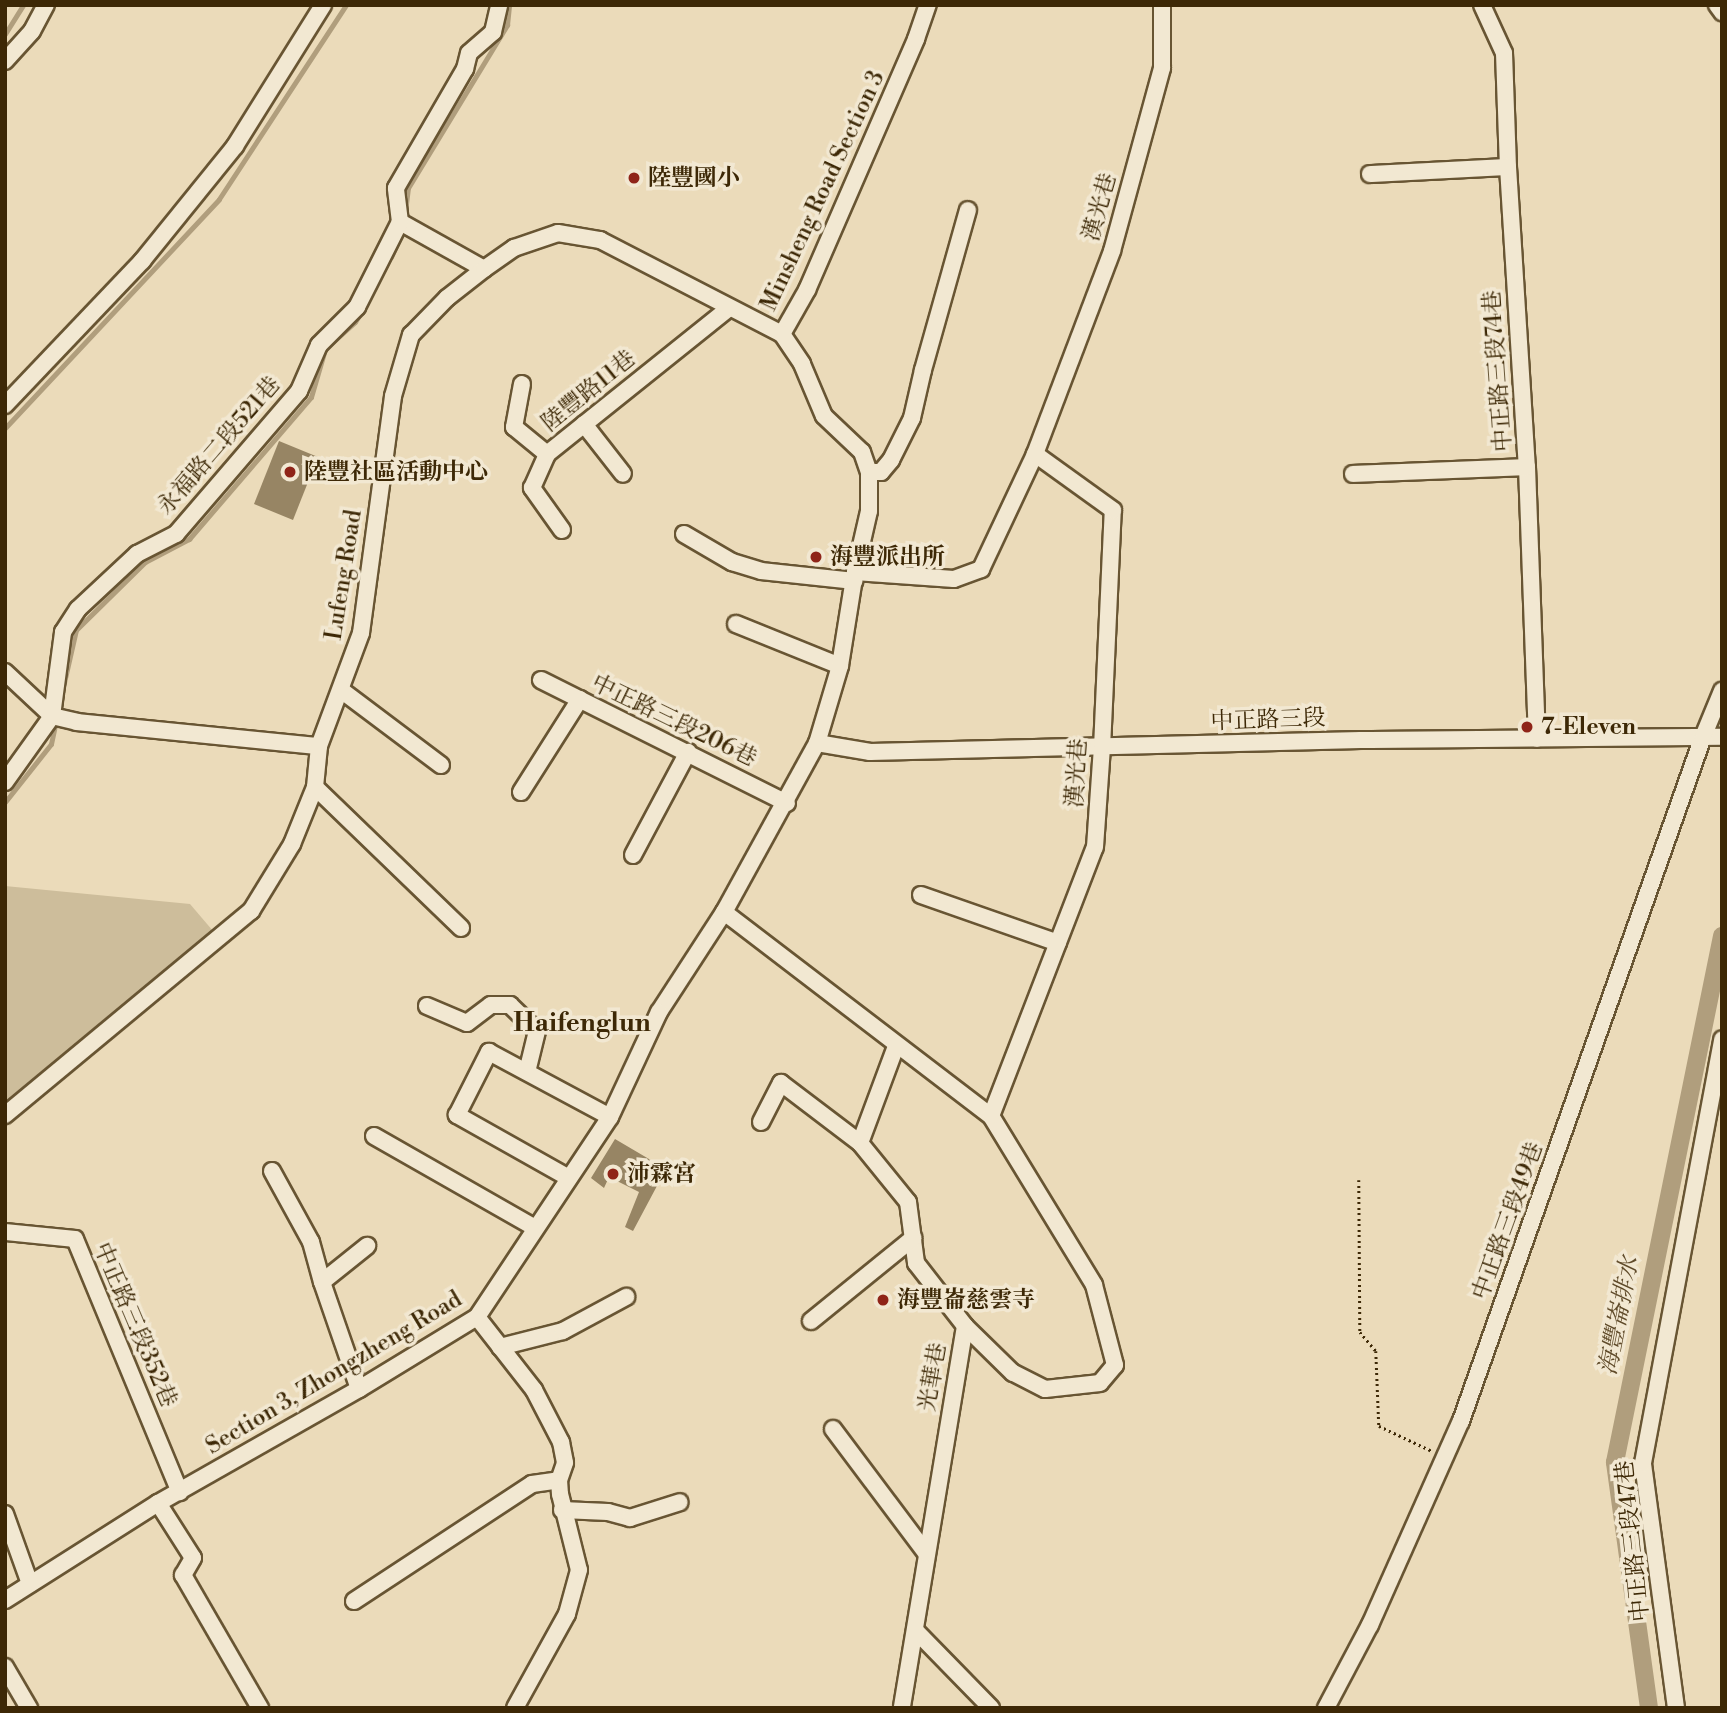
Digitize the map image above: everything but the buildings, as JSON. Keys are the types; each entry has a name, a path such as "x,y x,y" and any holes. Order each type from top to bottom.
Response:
{"street":[{"path":"5,61 32,31 46,5"},
{"path":"5,405 142,261 235,146 323,5"},
{"path":"484,269 400,222 396,188 465,69 469,53 493,32 499,5"},
{"name":"Minsheng Road Section 3","path":"817,743 840,666 854,576 869,511 869,472 862,452 824,416 802,364 782,334 807,290 916,39 928,5"},
{"name":"漢光巷","path":"684,534 732,562 761,571 954,579 981,569 1035,454 1112,251 1163,68 1162,5"},
{"name":"中正路三段74巷","path":"1482,5 1504,53 1508,167 1527,467 1537,738"},
{"path":"1717,5 1722,12"},
{"path":"1370,174 1508,167"},
{"path":"869,472 881,472 891,460 912,418 968,210"},
{"name":"永福路二段521巷","path":"52,716 63,632 78,609 137,554 176,534 237,466 299,391 319,345 357,307 400,222"},
{"name":"Lufeng Road","path":"5,1115 251,911 292,844 315,787 319,746 362,633 393,396 411,335 447,298 514,248 558,233 600,240 782,334"},
{"name":"陸豐路11巷","path":"562,530 532,488 547,454 729,308"},
{"path":"522,384 514,426 547,454"},
{"path":"584,424 623,474"},
{"name":"漢光巷","path":"991,1116 1095,847 1102,748 1114,510 1035,454"},
{"path":"1353,474 1527,467"},
{"path":"736,624 840,666"},
{"path":"5,672 52,716 77,722 319,746"},
{"name":"中正路三段206巷","path":"541,680 787,803"},
{"path":"341,691 441,765"},
{"name":"中正路三段49巷","path":"1326,1708 1370,1625 1461,1421 1703,737 1722,691"},
{"path":"521,792 580,699"},
{"path":"5,782 52,716"},
{"name":"中正路三段","path":"817,743 870,751 1721,737"},
{"name":"Section 3, Zhongzheng Road","path":"5,1600 158,1503 359,1389 477,1317 610,1116 659,1012 724,912 787,803 817,743"},
{"path":"633,855 688,752"},
{"path":"315,787 461,928"},
{"path":"920,895 1058,943"},
{"path":"724,912 991,1116 1094,1285 1115,1365 1100,1383 1045,1389 1013,1373 965,1326"},
{"path":"427,1006 467,1023 491,1005 510,1005 537,1031 527,1072"},
{"name":"中正路三段47巷","path":"1676,1708 1643,1463 1722,1039"},
{"path":"860,1143 896,1046"},
{"path":"569,1178 457,1115 489,1052 610,1116"},
{"name":"光華巷","path":"761,1122 781,1083 860,1143 908,1202 916,1263 965,1326 902,1708"},
{"path":"374,1136 535,1228"},
{"path":"272,1171 312,1241 322,1282 359,1389"},
{"name":"中正路三段352巷","path":"5,1232 75,1239 180,1492"},
{"path":"811,1321 913,1238"},
{"path":"322,1282 367,1246"},
{"path":"500,1347 563,1331 626,1297"},
{"path":"477,1317 534,1390 561,1442 565,1464 559,1480 562,1510 579,1570 567,1614 515,1708"},
{"path":"833,1429 926,1553"},
{"path":"354,1601 532,1484 559,1480"},
{"path":"158,1503 193,1558 183,1575 260,1708"},
{"path":"562,1510 608,1512 629,1518 681,1503"},
{"path":"5,1514 30,1584"},
{"path":"915,1630 991,1708"},
{"path":"5,1667 29,1708"}],"path":[{"path":"1359,1180 1360,1332 1376,1351 1379,1426 1445,1456"}],"shaded area":[{"path":"5,886 190,904 219,938 5,1106"}],"waterway":[{"path":"5,34 23,5"},
{"path":"5,428 219,199 346,5"},
{"path":"405,212 408,188 507,25 509,5"},
{"path":"391,257 404,228"},
{"path":"63,687 76,630 145,562 189,539 311,397 325,349 355,322 361,312"},
{"path":"5,802 51,744 56,721"},
{"name":"海豐崙排水","path":"1649,1708 1615,1462 1722,936"}],"place":[{"name":"陸豐國小","path":"634,178"},
{"name":"陸豐社區活動中心","path":"290,472"},
{"name":"海豐派出所","path":"816,557"},
{"name":"7-Eleven","path":"1527,727"},
{"name":"沛霖宮","path":"613,1174"},
{"name":"海豐崙慈雲寺","path":"883,1300"}],"district":[{"name":"Haifenglun","path":"582,1024"}]}
